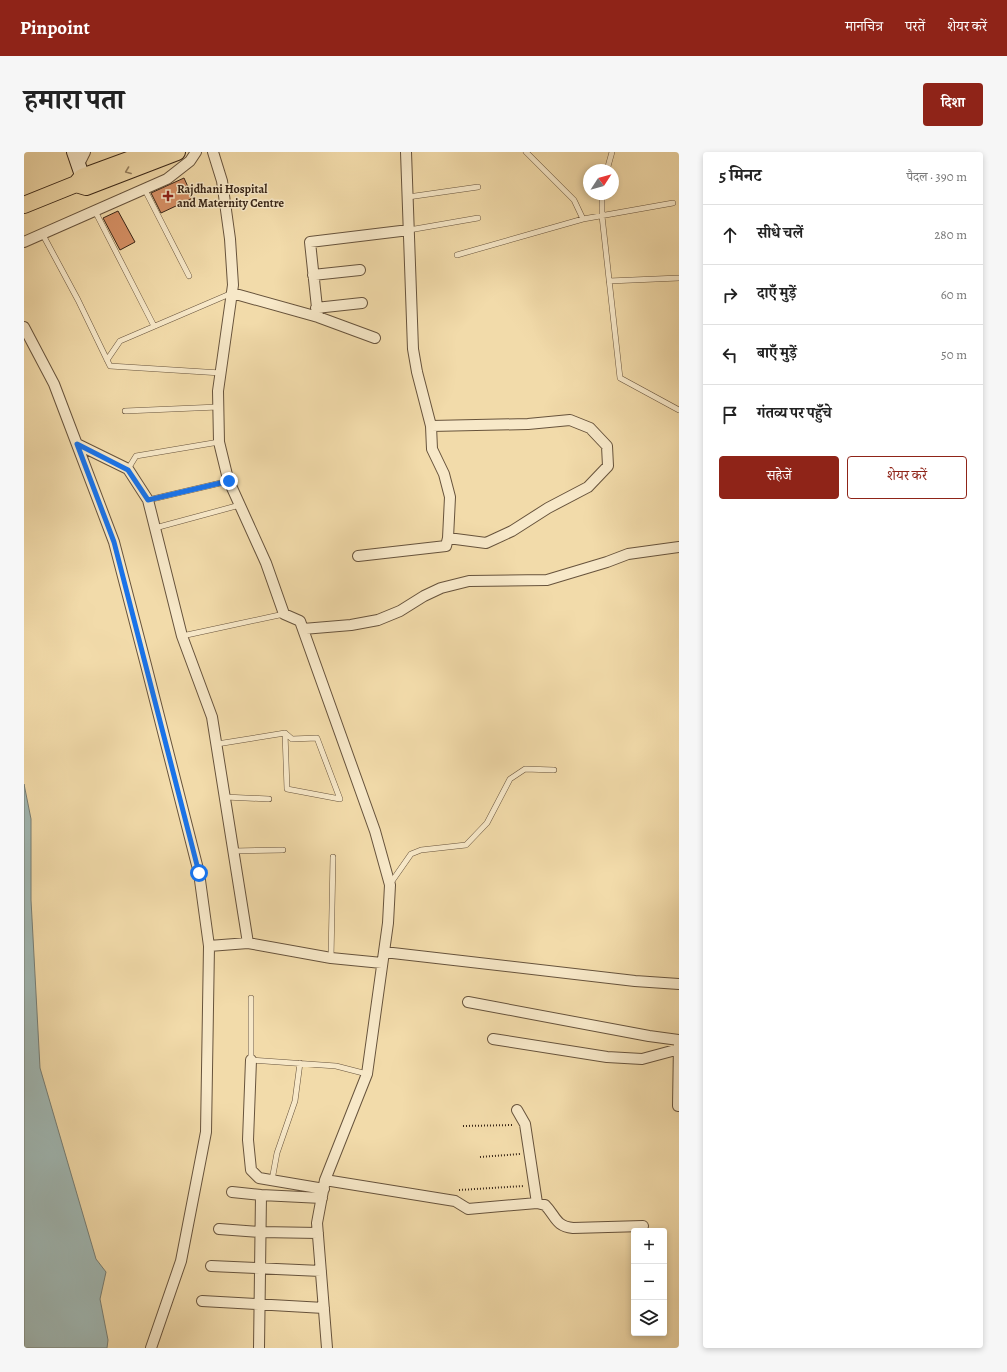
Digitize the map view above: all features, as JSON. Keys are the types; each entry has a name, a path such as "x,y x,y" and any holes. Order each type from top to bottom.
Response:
{"main road":[{"path":"74,152 81,179"},
{"path":"24,205 81,179 150,152"},
{"path":"81,179 177,152"}],"street":[{"path":"81,179 85,152"},
{"path":"24,242 167,180 190,162 196,152"},
{"path":"213,152 222,181 230,239 233,285 218,391 219,442 229,481 266,562 284,614 300,621 375,831 390,885 388,923 367,1074 324,1189 318,1223 327,1348"},
{"path":"358,556 446,546 448,538 450,497 444,474 432,449 431,426 417,372 413,349 406,152"},
{"path":"317,312 310,242 409,230"},
{"path":"313,275 360,270"},
{"path":"232,293 317,312 375,338"},
{"path":"317,312 362,303"},
{"path":"24,327 54,384 114,542 199,873 209,946 206,1132 181,1261 151,1348"},
{"path":"431,426 528,424 570,420 590,428 607,446 608,466 588,487 548,508 512,531 486,543 448,538"},
{"path":"77,444 128,470 148,500 182,636 212,717 248,943"},
{"path":"303,630 351,625 378,620 400,611 424,596 441,588 469,581 547,580 628,554 679,547"},
{"path":"209,946 248,943 331,958 382,963"},
{"path":"384,952 634,981 679,984"},
{"path":"468,1002 649,1036 679,1040 678,1106"},
{"path":"493,1039 607,1058 642,1059 679,1049"},
{"path":"251,1060 248,1140 251,1170 259,1178 324,1189 455,1201 468,1209 537,1203 545,1205 554,1219 564,1228 643,1226"},
{"path":"517,1110 525,1124 537,1203"},
{"path":"232,1192 261,1195 324,1189"},
{"path":"259,1348 261,1195"},
{"path":"219,1230 318,1233"},
{"path":"211,1266 321,1271"},
{"path":"202,1301 324,1308"}],"lane":[{"path":"526,152 574,200 583,219"},
{"path":"609,164 612,152"},
{"path":"408,197 478,187"},
{"path":"145,190 189,276"},
{"path":"602,200 602,216 620,378 679,410"},
{"path":"457,255 583,219 673,203"},
{"path":"95,212 154,326"},
{"path":"409,230 478,218"},
{"path":"43,235 78,300 110,366 221,373"},
{"path":"609,281 679,278"},
{"path":"107,360 120,341 232,293"},
{"path":"125,411 218,407"},
{"path":"128,470 136,456 219,442"},
{"path":"148,500 229,481"},
{"path":"155,528 240,505"},
{"path":"182,636 284,614"},
{"path":"217,744 286,733"},
{"path":"286,733 292,739 317,738 340,799 287,789 286,733"},
{"path":"390,885 410,854 421,850 466,845 487,823 510,779 525,770 554,770"},
{"path":"225,797 269,799"},
{"path":"234,851 283,850"},
{"path":"331,958 333,857"},
{"path":"251,998 251,1060 336,1066 367,1074"},
{"path":"272,1180 276,1153 295,1101 300,1064"}],"path":[{"path":"463,1126 525,1124"},
{"path":"480,1157 529,1154"},
{"path":"459,1190 534,1185"}],"water":[{"path":"24,784 31,819 31,900 40,1068 96,1259 106,1272 100,1299 108,1340 107,1348 24,1348"}],"building":[{"path":"184,178 193,198 161,213 151,193"},
{"path":"118,211 135,242 120,250 103,218"}],"place":[{"name":"Rajdhani Hospital and Maternity Centre","path":"168,196"}],"route":[{"path":"199,873 114,542 77,444 128,470 148,500 229,481"}]}
